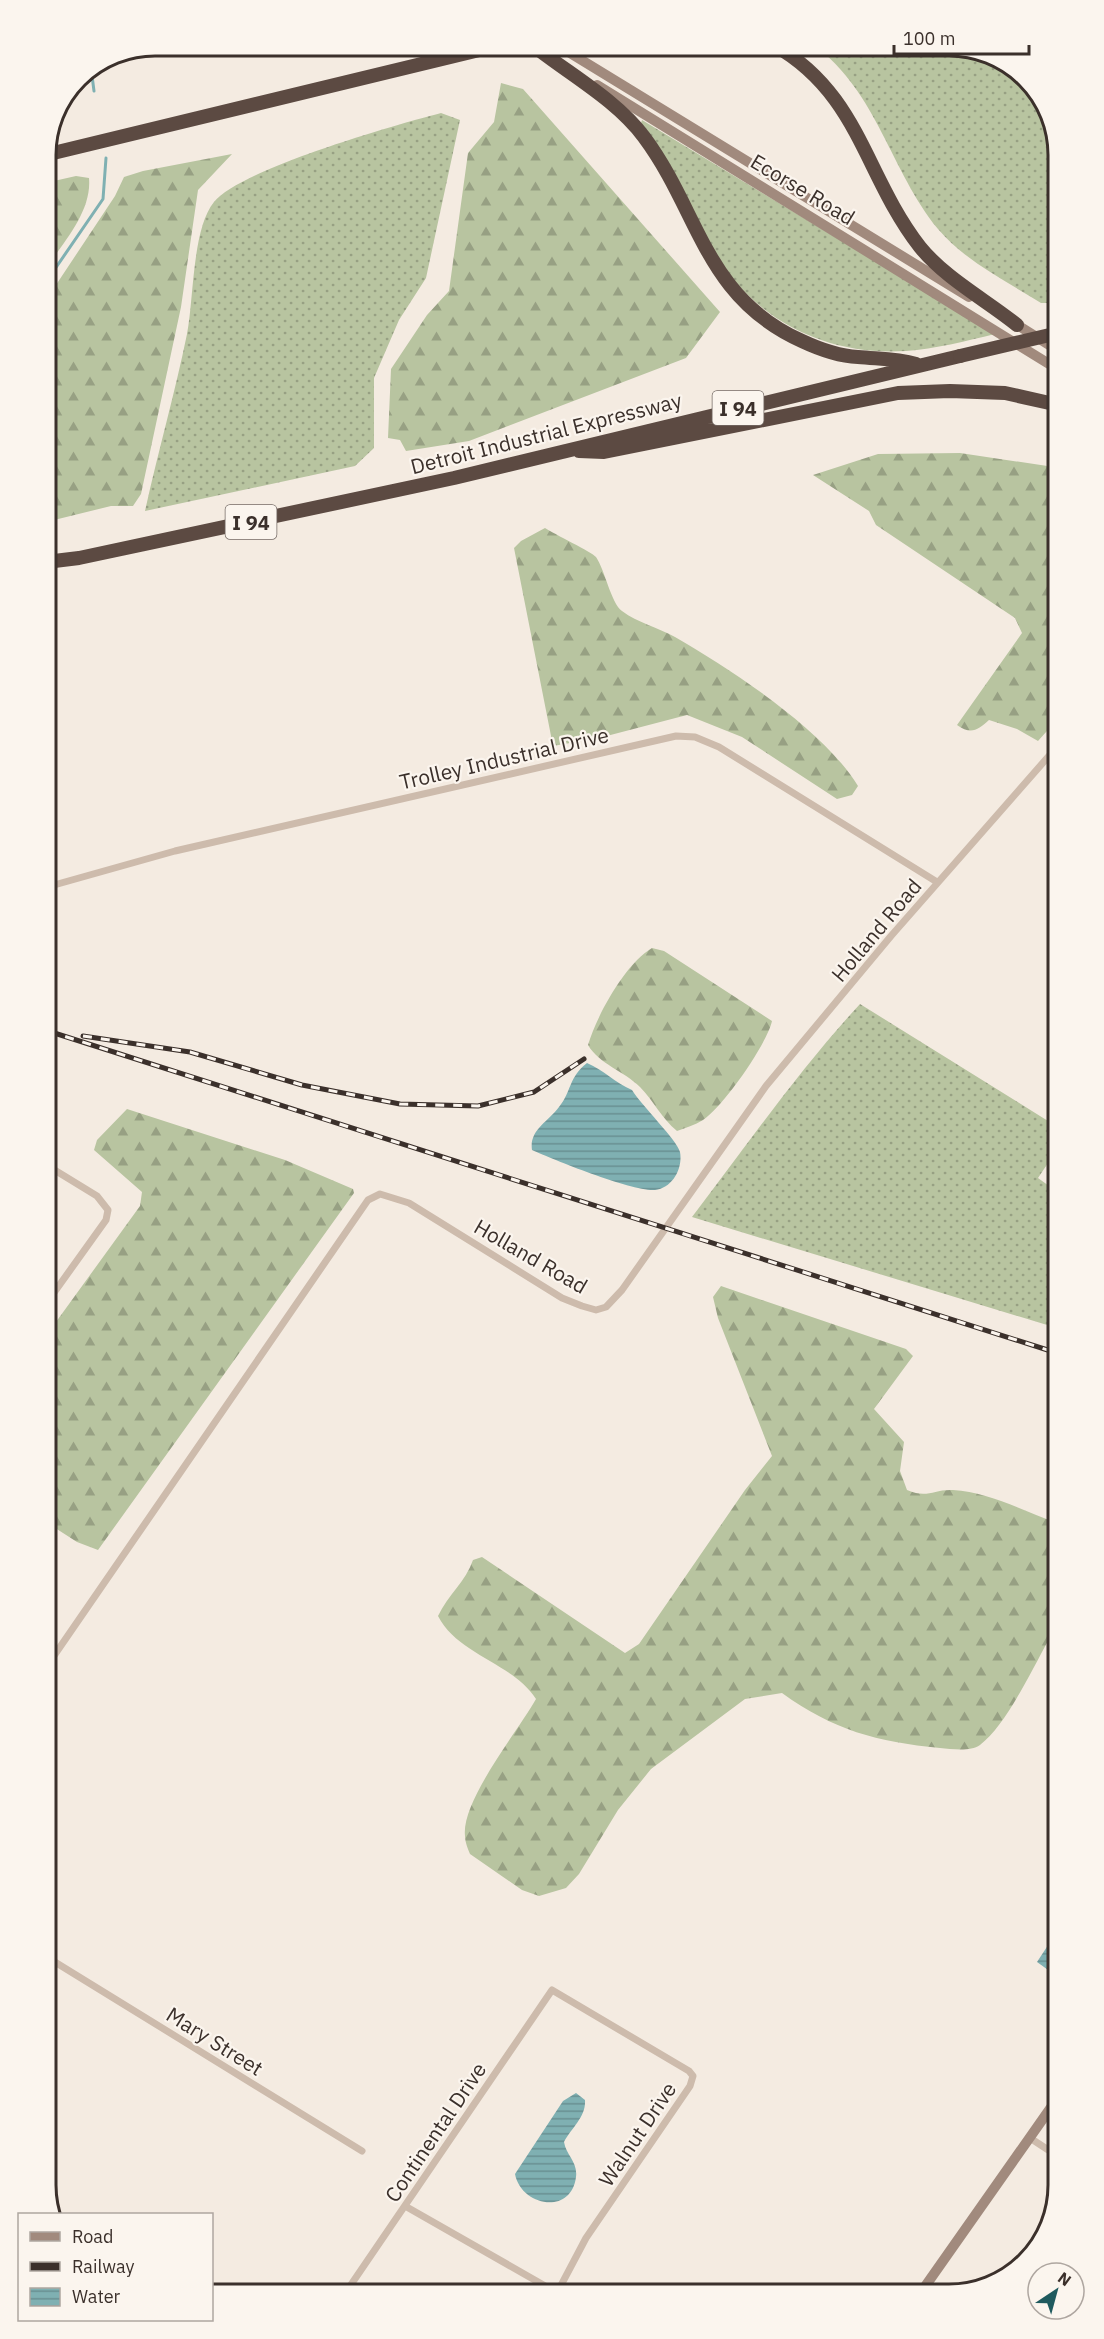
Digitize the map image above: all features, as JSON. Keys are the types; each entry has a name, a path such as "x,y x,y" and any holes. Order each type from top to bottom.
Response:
{"highway":[{"path":"56,152 453,56"},
{"path":"546,56 624,115 642,134 658,156 718,270 753,310 800,340 829,352 857,357 897,358 918,365"},
{"path":"789,56 812,73 847,114 887,194 922,249 946,271 1017,325"},
{"name":"Detroit Industrial Expressway","path":"56,561 79,558 454,478 558,451 1048,335"},
{"path":"558,451 604,452 898,393 1005,393 1048,403"}],"main road":[{"name":"Ecorse Road","path":"548,56 1048,363"},
{"name":"Ecorse Road","path":"575,56 876,242 1048,344"},
{"path":"927,2284 1048,2112"}],"street":[{"name":"Trolley Industrial Drive","path":"56,885 186,849 676,736 695,737 719,747 937,882"},
{"name":"Holland Road","path":"56,1653 368,1200 380,1194 409,1203 562,1298 596,1310 606,1307 622,1290 765,1086 937,882 1048,757"},
{"path":"56,1171 97,1196 108,1210 106,1220 56,1290"},
{"name":"Mary Street","path":"56,1963 362,2151"},
{"name":"Continental Drive","path":"352,2283 552,1990"},
{"name":"Walnut Drive","path":"552,1990 693,2076 690,2086 585,2238 560,2284"},
{"path":"1030,2138 1048,2150"},
{"path":"405,2206 543,2283"}],"green space":[{"path":"827,56 969,57 999,69 1019,85 1038,111 1048,142 1048,303 1041,303 986,270 938,229 907,182 869,109 836,64"},
{"path":"501,83 523,89 720,312 686,358 469,441 406,451 400,440 388,438 391,369 427,315 449,291 468,153 494,122"},
{"path":"441,113 460,120 426,278 399,320 374,378 374,448 355,466 145,511 187,334 201,229 214,202 230,189 254,176 286,163 390,127"},
{"path":"642,120 995,334 928,348 877,351 850,348 823,341 775,317 753,300 717,257 663,155 641,123"},
{"path":"232,154 198,190 181,307 141,494 133,506 111,506 56,520 56,285 115,196 124,177 143,171"},
{"path":"76,176 89,178 89,190 81,214 56,254 56,181"},
{"path":"960,453 1048,466 1048,730 1038,741 1017,729 989,720 974,730 966,730 957,725 1022,633 1015,618 876,525 869,511 813,475 878,454"},
{"path":"545,528 596,557 615,601 622,611 634,619 675,637 723,666 800,723 843,765 858,786 852,795 837,799 742,737 687,715 599,738 553,746 514,548 521,541"},
{"path":"652,948 664,951 772,1021 753,1059 722,1102 703,1120 677,1131 666,1121 640,1087 605,1062 588,1045 598,1019 613,991 632,966"},
{"path":"860,1004 1048,1121 1048,1163 1038,1178 1048,1185 1048,1325 692,1217 795,1081"},
{"path":"127,1109 285,1160 353,1189 354,1193 98,1550 77,1542 56,1528 56,1322 140,1206 142,1192 94,1150 97,1140"},
{"path":"721,1286 906,1349 913,1356 874,1409 904,1442 900,1471 907,1490 920,1494 953,1490 979,1494 1048,1519 1048,1641 1009,1711 990,1736 971,1749 917,1745 876,1738 819,1716 782,1693 745,1699 651,1769 618,1810 579,1874 566,1888 539,1896 522,1890 470,1854 465,1836 466,1821 481,1786 536,1699 514,1676 459,1640 438,1616 466,1575 473,1560 482,1557 625,1653 639,1644 745,1490 772,1456 718,1318 713,1297"}],"water":[{"path":"587,1063 632,1090 677,1147 680,1152 680,1164 672,1181 667,1185 655,1190 630,1186 594,1175 532,1150 533,1137 536,1132 559,1107 576,1074"},
{"path":"1048,1945 1048,1970 1037,1962"},
{"path":"576,2093 585,2100 585,2106 581,2117 564,2142 576,2172 572,2189 556,2202 536,2199 519,2185 515,2174 563,2101"}],"waterway":[{"path":"92,79 94,91"},
{"path":"56,267 103,199 106,158"}],"railway":[{"path":"56,1034 1048,1350"},
{"path":"83,1036 190,1052 302,1085 400,1104 478,1106 534,1092 584,1059"}]}
